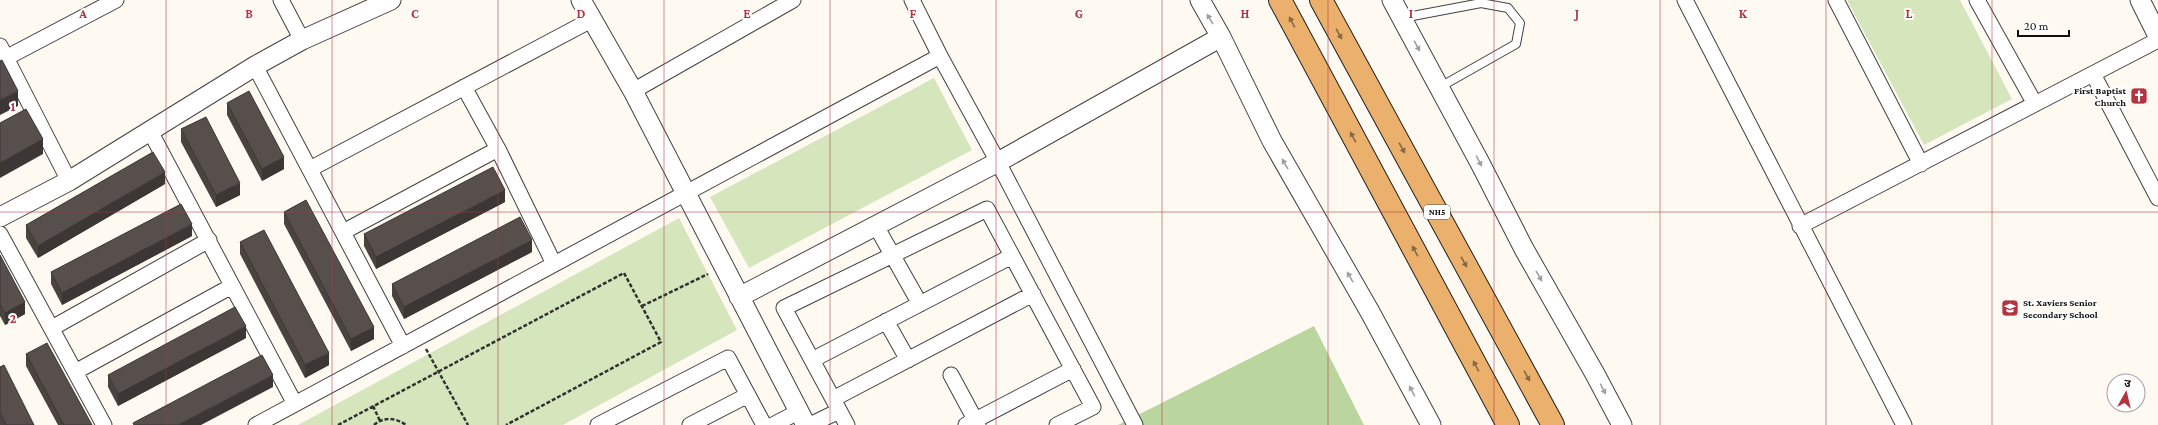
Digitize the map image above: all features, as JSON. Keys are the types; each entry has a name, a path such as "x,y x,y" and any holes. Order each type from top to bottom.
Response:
{"highway":[{"path":"1280,0 1508,425"},
{"name":"NH5","path":"1321,0 1554,425"}],"street":[{"path":"69,181 2,55 116,0"},
{"path":"281,0 302,40"},
{"path":"0,217 69,181 255,66 302,40 390,0"},
{"path":"581,0 633,91 739,298 805,421"},
{"path":"633,91 794,0"},
{"path":"912,0 940,56 998,162 1135,425"},
{"path":"1200,0 1221,38 1272,141 1370,312 1431,425"},
{"path":"1392,0 1440,87 1524,249 1596,374 1622,425"},
{"path":"1685,0 1800,226 1904,425"},
{"path":"1836,0 1921,164"},
{"path":"1977,0 2034,104"},
{"path":"2140,0 2158,36"},
{"path":"310,169 593,19"},
{"path":"739,298 998,162 1221,38"},
{"path":"1800,226 2158,40"},
{"path":"256,425 940,56"},
{"path":"255,66 403,346"},
{"path":"2093,74 2158,198"},
{"path":"464,87 498,149 554,264"},
{"path":"150,132 209,240 295,404"},
{"path":"343,232 498,149"},
{"path":"847,425 784,308 988,210 1093,407 1057,425"},
{"path":"876,226 920,304"},
{"path":"0,234 104,425"},
{"path":"52,328 209,240"},
{"path":"812,360 1012,256"},
{"path":"75,372 232,286"},
{"path":"773,425 805,421 836,405 908,360 1033,294"},
{"path":"886,321 908,360"},
{"path":"598,425 728,358 764,425"},
{"path":"951,375 973,424 1073,369"},
{"path":"690,425 748,395"}],"lane":[{"path":"1402,18 1481,3 1508,8 1520,23 1516,44 1440,87"}],"path":[{"path":"642,306 723,267"},
{"path":"338,425 624,273 661,342 506,425"},
{"path":"419,337 468,425"},
{"path":"373,406 380,421"},
{"path":"374,425 380,421 392,418 406,425"}],"green space":[{"path":"1847,0 1960,0 2012,99 1924,145"},
{"path":"934,78 972,150 749,268 710,197"},
{"path":"679,218 737,330 563,425 298,425"},
{"path":"1314,326 1364,425 1118,425"}],"building":[{"path":"2,60 18,91 0,100 0,61"},
{"path":"249,91 284,157 262,169 227,103"},
{"path":"26,109 43,139 0,163 0,123"},
{"path":"206,117 240,183 216,195 181,129"},
{"path":"153,152 165,172 38,246 26,225"},
{"path":"493,167 505,190 376,257 364,234"},
{"path":"306,200 374,327 351,339 284,212"},
{"path":"181,204 192,224 62,293 51,272"},
{"path":"520,217 532,240 404,307 392,284"},
{"path":"264,230 329,353 305,365 240,242"},
{"path":"0,255 25,302 5,313 0,304"},
{"path":"235,307 246,326 118,394 108,375"},
{"path":"47,343 92,425 64,425 26,354"},
{"path":"262,355 273,375 178,425 134,425 133,423"},
{"path":"4,365 34,425 6,425 0,413 0,367"}],"place":[{"name":"First Baptist Church","path":"2139,96"},
{"name":"St. Xaviers Senior Secondary School","path":"2010,308"}]}
